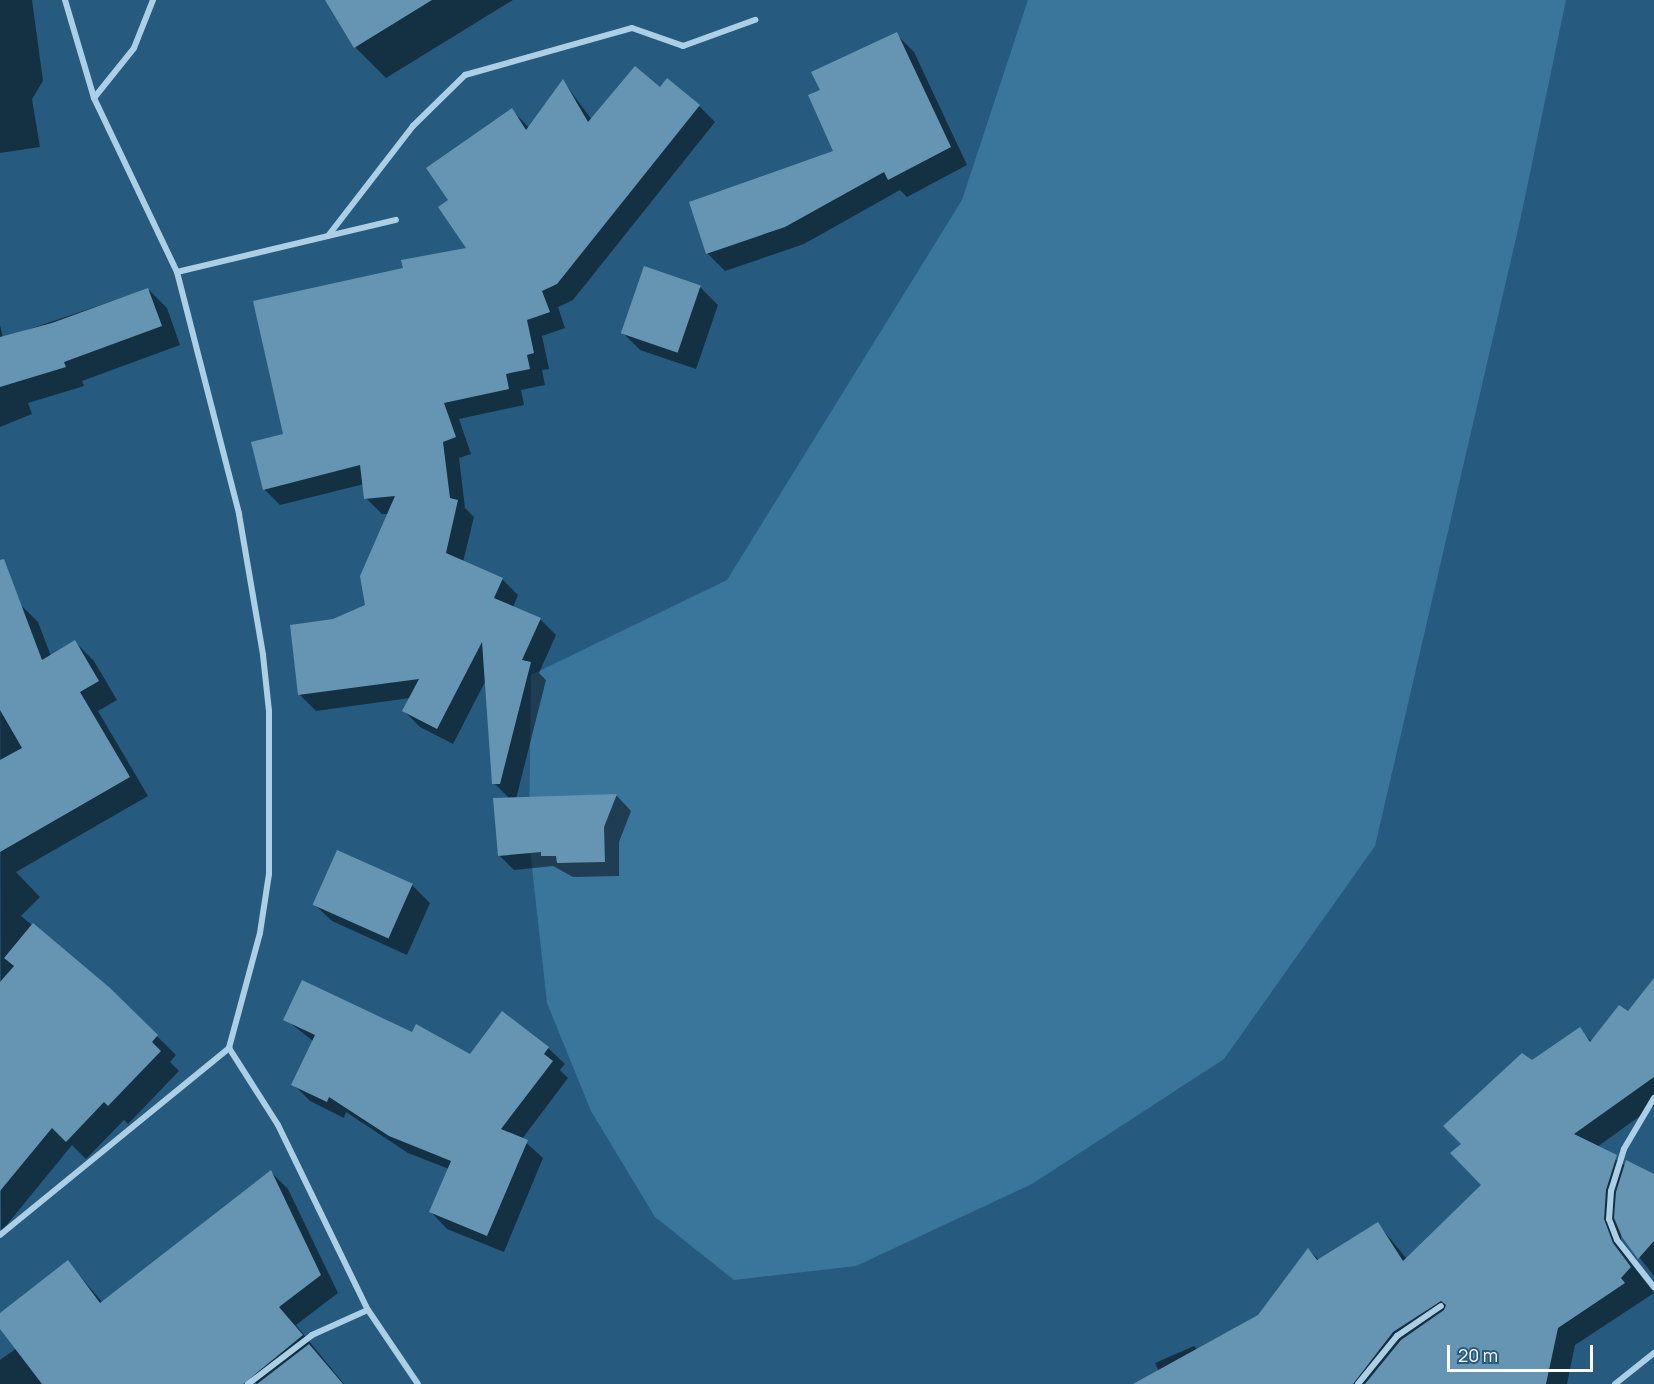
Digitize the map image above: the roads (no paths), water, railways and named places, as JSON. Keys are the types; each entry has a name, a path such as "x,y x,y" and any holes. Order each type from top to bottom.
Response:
{"street":[{"path":"0,1235 229,1048 260,933 269,874 269,711 239,514 177,273 94,98 65,0"},
{"path":"94,98 135,48 153,0"},
{"path":"328,236 412,126 465,75 632,28 683,46 755,20"},
{"path":"177,273 396,220"},
{"path":"229,1048 278,1125 368,1310 418,1384"},
{"path":"1654,1098 1624,1149 1611,1191 1609,1219 1617,1240 1654,1287"},
{"path":"1358,1384 1397,1336 1441,1306"},
{"path":"248,1384 312,1335 368,1310"},
{"path":"1615,1384 1654,1353"}]}
